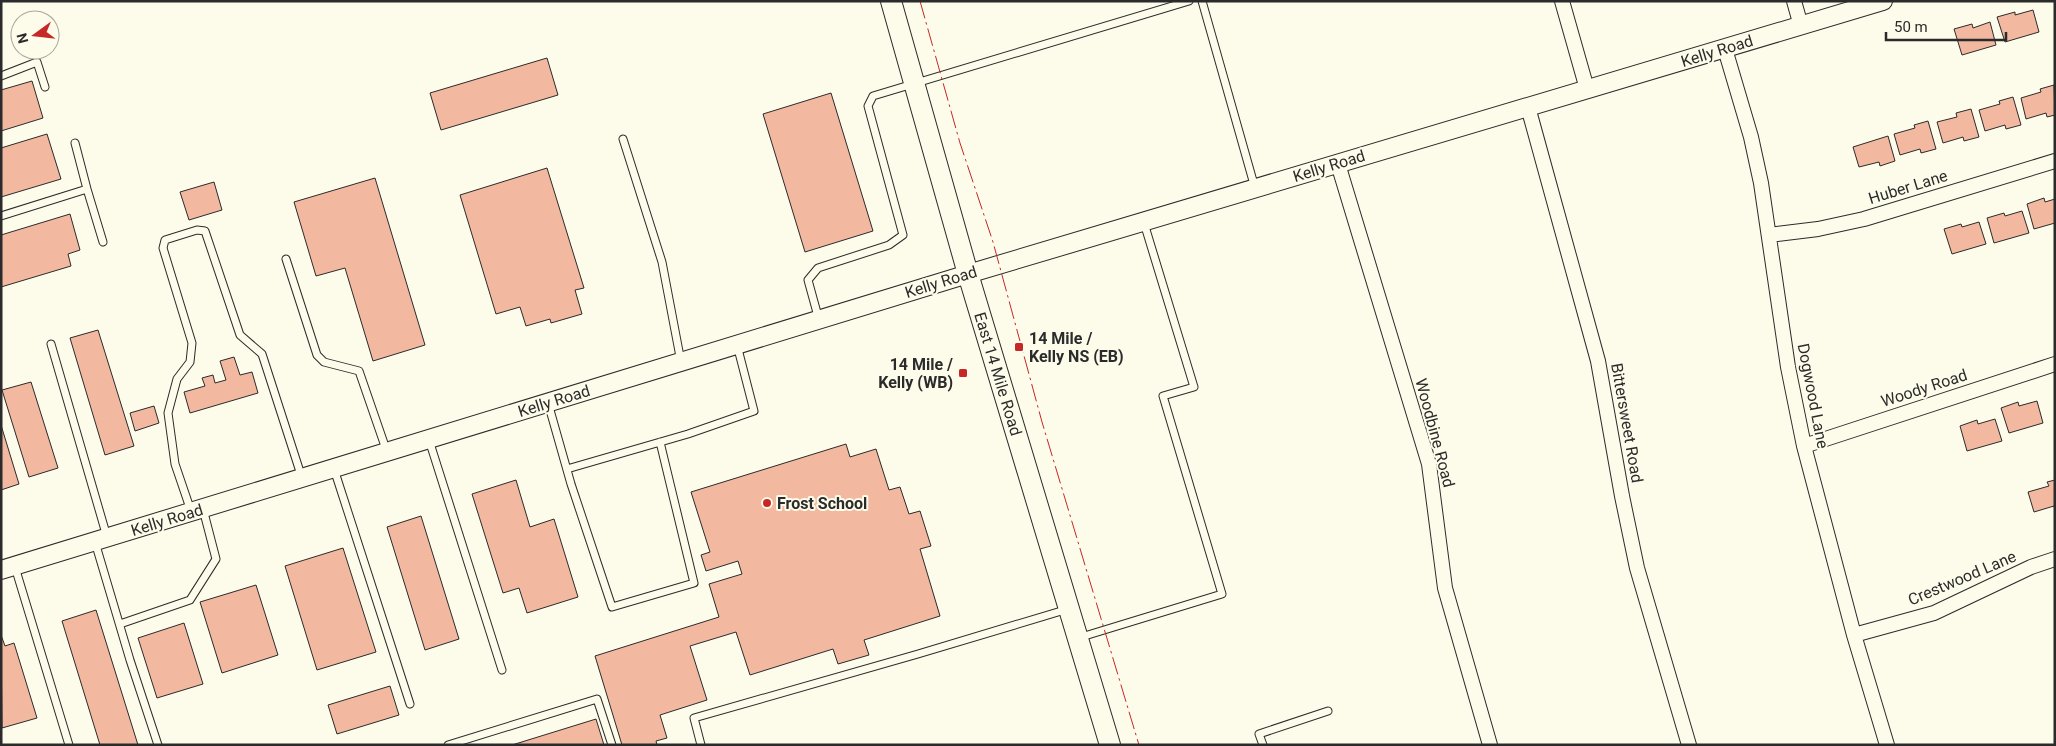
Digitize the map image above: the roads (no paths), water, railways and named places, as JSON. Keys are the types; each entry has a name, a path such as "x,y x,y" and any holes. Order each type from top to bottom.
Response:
{"main road":[{"name":"East 14 Mile Road","path":"891,1 916,83 968,274 1110,745"}],"street":[{"path":"1562,1 1587,89"},
{"path":"1794,1 1801,26"},
{"name":"Kelly Road","path":"8,568 1143,221 1883,1"},
{"name":"Dogwood Lane","path":"1725,48 1751,137 1769,235 1788,367 1804,446 1854,635 1887,745"},
{"name":"Bittersweet Road","path":"1528,107 1598,361 1637,568 1689,745"},
{"name":"Huber Lane","path":"1769,235 1818,229 1864,219 2055,161"},
{"name":"Woodbine Road","path":"1338,164 1429,464 1445,588 1490,745"},
{"name":"Woody Road","path":"1804,446 2055,364"},
{"name":"Crestwood Lane","path":"1854,635 1934,613 2031,567 2055,560"}],"lane":[{"path":"819,320 808,280 818,268 889,245 904,235 868,106 873,96 1189,1"},
{"path":"1202,1 1255,188"},
{"path":"1,76 37,62 45,87"},
{"path":"623,139 662,262 681,362"},
{"path":"75,143 103,242"},
{"path":"1,216 87,189"},
{"path":"1078,638 1222,594 1163,396 1194,387 1143,221"},
{"path":"120,624 190,600 216,559 197,510 175,464 168,413 177,378 190,362 192,342 163,248 165,240 197,230 205,232 240,335 262,354 302,478"},
{"path":"286,259 317,355 324,362 359,371 387,452"},
{"path":"51,344 101,540 120,624 158,745"},
{"path":"567,469 660,442 754,411 737,345"},
{"path":"548,403 567,469 612,607 694,583 660,442"},
{"path":"429,439 502,670"},
{"path":"334,468 410,704"},
{"path":"8,568 70,745"},
{"path":"701,745 694,718 1069,609"},
{"path":"448,745 597,699 612,745"},
{"path":"1263,745 1259,734 1328,710"}],"place":[{"name":"14 Mile / Kelly NS (EB)","path":"1019,347"},
{"name":"14 Mile / Kelly (WB)","path":"963,373"},
{"name":"Frost School","path":"767,503"}]}
